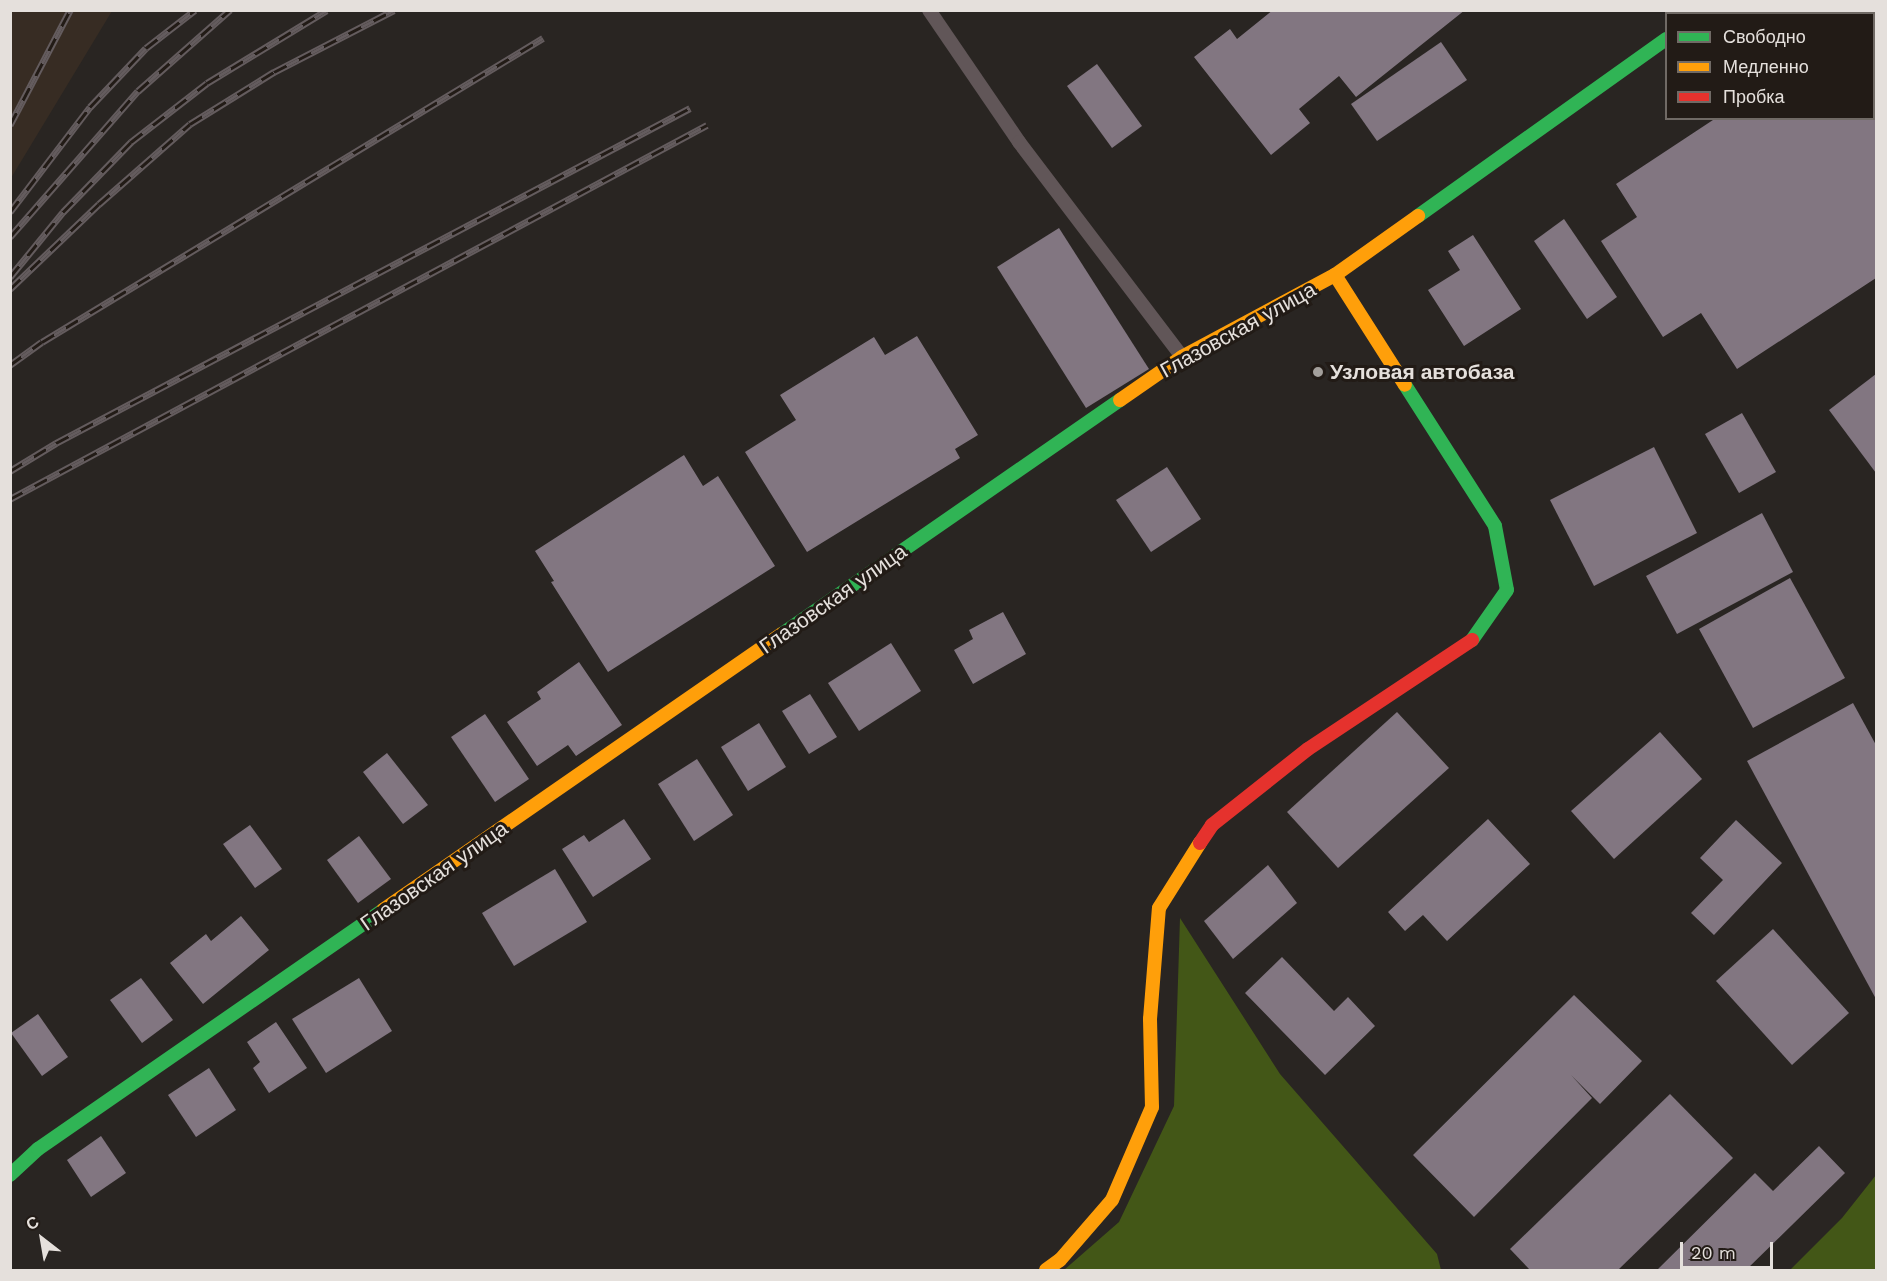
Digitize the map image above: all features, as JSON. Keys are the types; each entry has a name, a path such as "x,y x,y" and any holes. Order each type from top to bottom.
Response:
{"street":[{"name":"Глазовская улица","path":"10,1175 38,1149 1182,357 1335,275 1665,40"},
{"path":"1046,1270 1060,1260 1112,1200 1152,1107 1150,1019 1159,908 1212,825 1308,749 1474,639 1507,590 1495,526 1335,275"}],"lane":[{"path":"929,10 1019,142 1182,357"}],"shaded area":[{"path":"10,11 112,11 11,178"}],"green space":[{"path":"1180,918 1280,1074 1437,1254 1441,1270 1064,1270 1119,1222 1174,1106"},
{"path":"1876,1175 1876,1270 1790,1270 1842,1218"}],"building":[{"path":"1273,10 1465,10 1356,97 1339,76 1299,109 1310,123 1271,155 1194,57 1230,29 1237,39"},
{"path":"1441,42 1467,80 1377,141 1351,104"},
{"path":"1097,64 1142,126 1112,148 1067,86"},
{"path":"1875,96 1876,278 1737,369 1701,313 1663,337 1601,241 1637,217 1616,184 1713,120 1875,120"},
{"path":"1564,219 1617,297 1587,319 1534,241"},
{"path":"1059,228 1149,369 1086,408 997,267"},
{"path":"1473,235 1521,309 1464,346 1428,290 1460,270 1448,251"},
{"path":"917,336 978,435 955,449 960,458 807,552 745,452 796,420 780,395 874,337 885,355"},
{"path":"1876,374 1876,473 1829,410"},
{"path":"1742,413 1776,472 1739,493 1705,434"},
{"path":"1654,447 1697,533 1594,586 1550,500"},
{"path":"684,455 703,486 718,476 775,566 608,672 551,582 554,581 535,551"},
{"path":"1167,467 1201,519 1151,552 1116,500"},
{"path":"1762,513 1793,572 1677,634 1646,576"},
{"path":"1790,578 1845,678 1753,728 1699,629"},
{"path":"1003,612 1026,654 973,684 954,650 973,639 969,630"},
{"path":"891,643 921,691 859,731 828,683"},
{"path":"579,662 622,725 576,756 568,745 537,766 507,722 541,699 537,692"},
{"path":"810,694 837,737 809,754 782,711"},
{"path":"1853,703 1876,745 1876,999 1747,761"},
{"path":"1397,712 1449,768 1338,868 1287,812"},
{"path":"485,714 529,779 495,802 451,737"},
{"path":"759,723 786,767 748,791 721,747"},
{"path":"1660,732 1702,779 1614,859 1571,811"},
{"path":"387,753 428,805 403,824 363,772"},
{"path":"697,759 733,815 694,841 658,784"},
{"path":"624,819 651,859 593,897 562,849 584,835 589,842"},
{"path":"1488,819 1530,864 1447,941 1423,915 1405,931 1388,912"},
{"path":"1736,820 1782,863 1714,935 1691,913 1723,880 1700,858"},
{"path":"250,825 282,869 255,888 223,844"},
{"path":"359,836 391,879 358,903 327,860"},
{"path":"1268,865 1297,903 1233,959 1204,921"},
{"path":"555,869 587,922 514,966 482,913"},
{"path":"241,916 269,950 203,1004 170,963 206,934 211,941"},
{"path":"1773,929 1849,1013 1792,1065 1716,981"},
{"path":"1282,957 1334,1011 1348,997 1375,1026 1325,1075 1245,993"},
{"path":"141,978 173,1020 142,1043 110,1000"},
{"path":"359,978 392,1031 326,1073 292,1019"},
{"path":"1574,995 1642,1061 1600,1104 1571,1075 1592,1098 1474,1217 1413,1155"},
{"path":"38,1014 68,1057 42,1076 11,1033"},
{"path":"276,1022 307,1068 269,1093 253,1068 260,1062 247,1042"},
{"path":"209,1068 236,1110 196,1137 168,1095"},
{"path":"1670,1094 1733,1158 1618,1270 1530,1270 1510,1249"},
{"path":"101,1136 126,1173 91,1197 67,1160"},
{"path":"1819,1146 1845,1173 1746,1270 1657,1270 1755,1173 1773,1191"}],"railway":[{"path":"10,125 70,10"},
{"path":"10,212 90,107 146,48 195,10"},
{"path":"10,237 138,91 230,10"},
{"path":"10,277 63,212 131,142 207,83 327,10"},
{"path":"10,289 99,204 190,124 274,72 394,10"},
{"path":"10,365 42,342 543,38"},
{"path":"10,471 56,443 690,108"},
{"path":"10,499 707,125"}],"traffic: fast":[{"path":"1418,216 1665,40"},
{"path":"1405,385 1495,526 1507,590 1472,640"},
{"path":"782,634 1120,400"},
{"path":"10,1175 38,1149 383,910"}],"traffic: slow":[{"path":"1120,400 1182,357 1335,275 1418,216"},
{"path":"1335,275 1405,385"},
{"path":"383,910 782,634"},
{"path":"1046,1270 1060,1260 1112,1200 1152,1107 1150,1019 1159,908 1200,843"}],"traffic: jam":[{"path":"1200,843 1212,825 1308,749 1472,640"}],"place":[{"name":"Узловая автобаза","path":"1318,372"}]}
